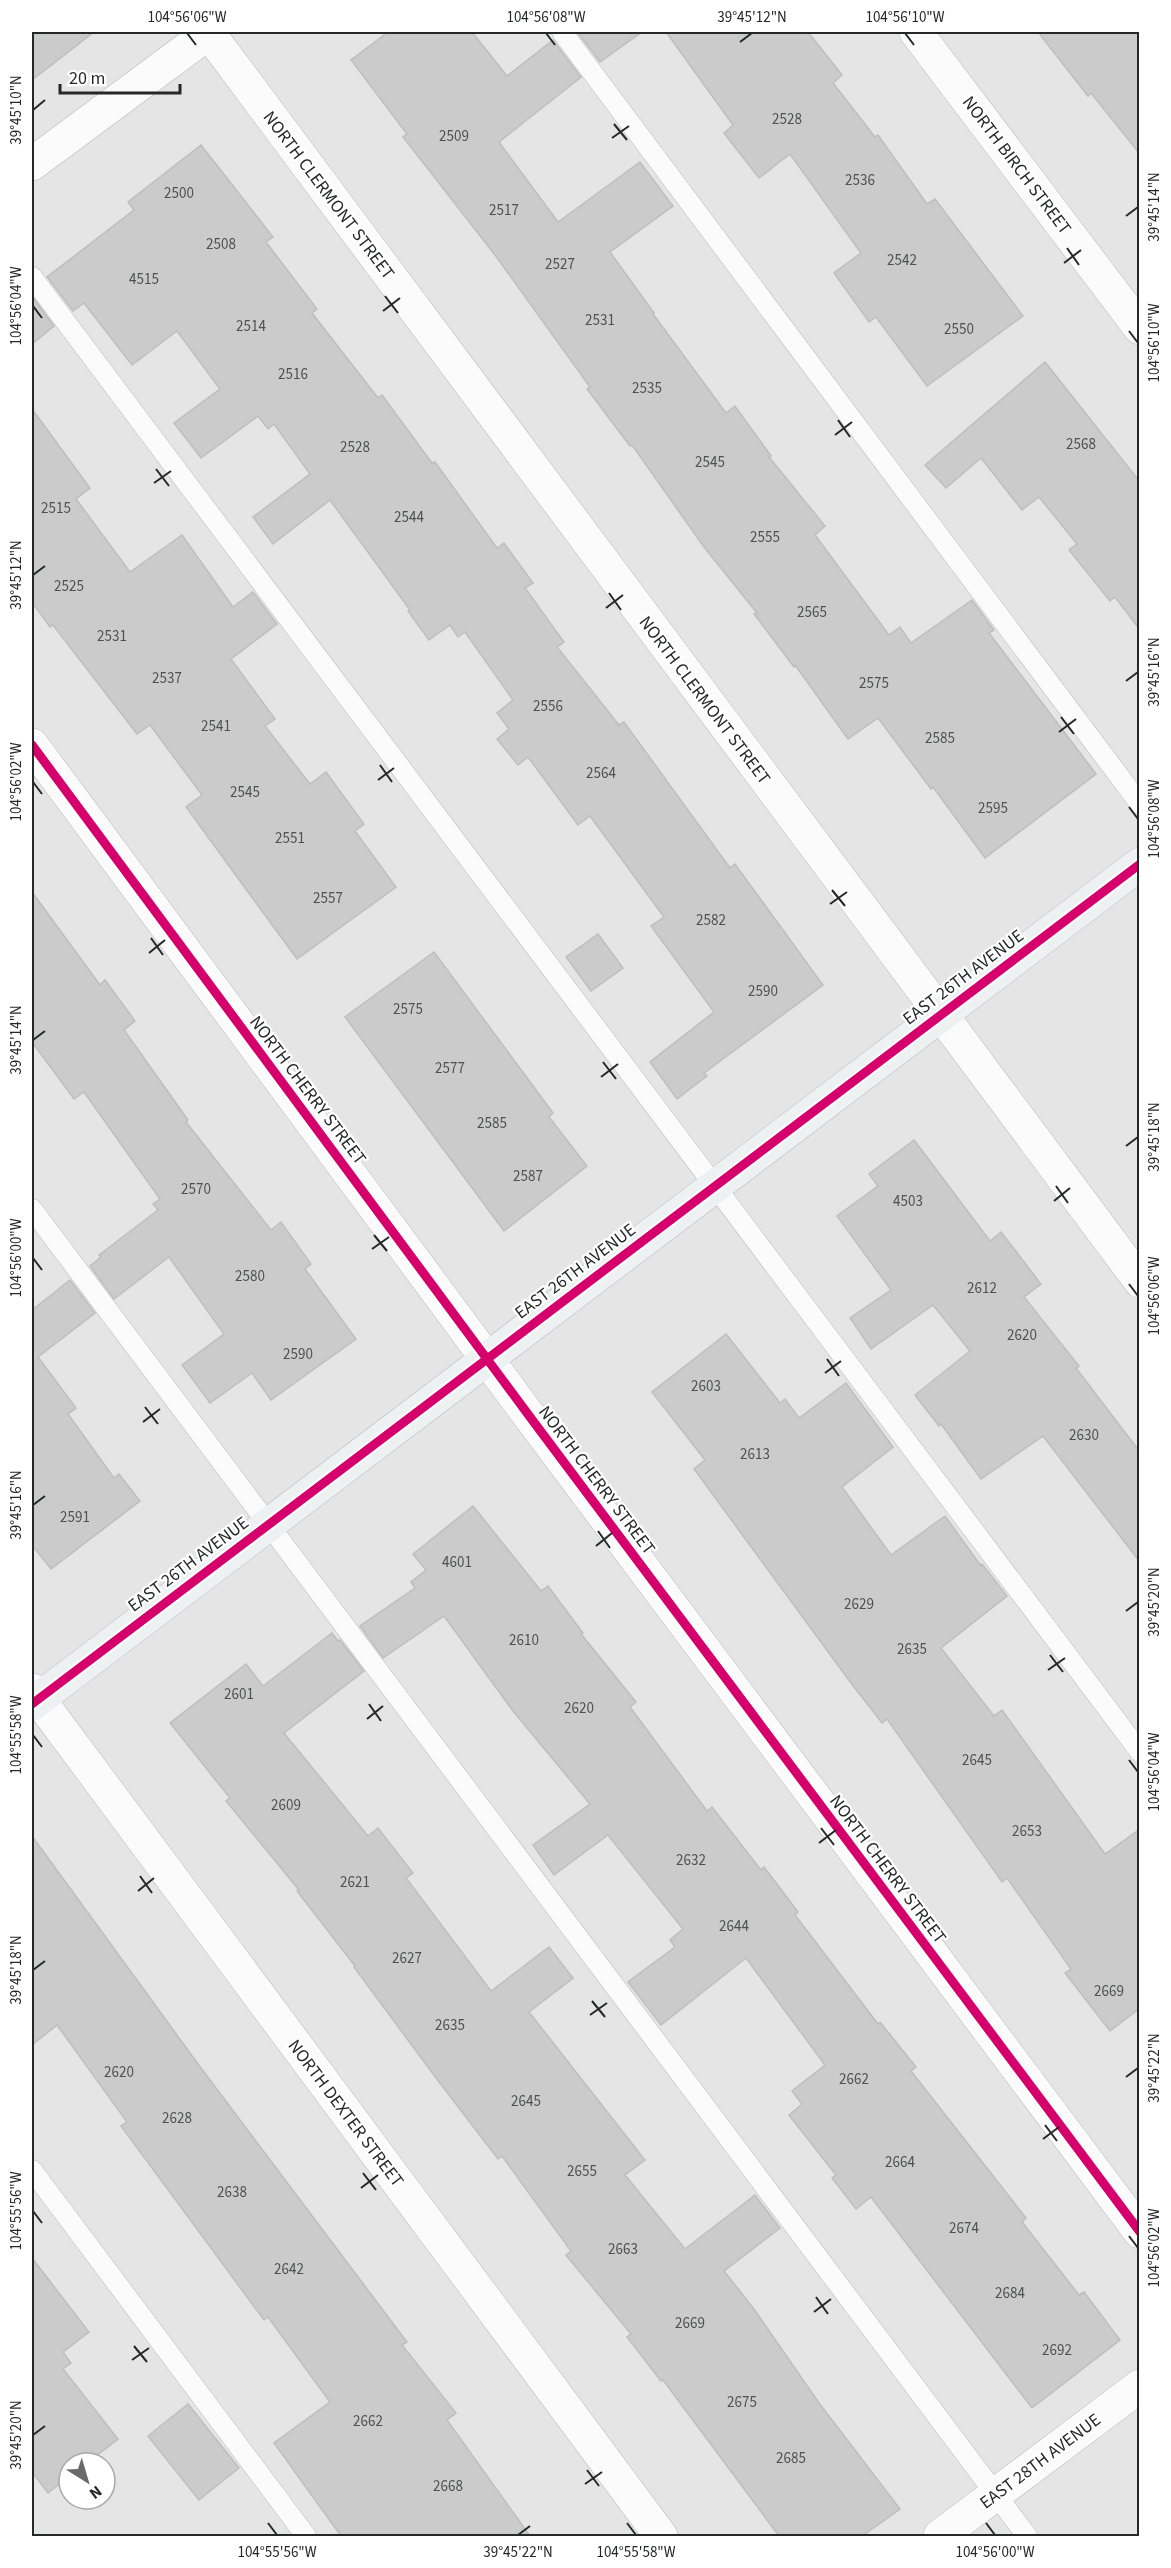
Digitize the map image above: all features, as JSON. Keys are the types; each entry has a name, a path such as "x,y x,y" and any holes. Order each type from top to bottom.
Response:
{"street":[{"path":"32,164 209,32"},
{"name":"NORTH CLERMONT STREET","path":"209,32 1140,1281"},
{"name":"NORTH BIRCH STREET","path":"916,32 1140,328"},
{"name":"NORTH CHERRY STREET","path":"32,745 1140,2232"},
{"name":"EAST 26TH AVENUE","path":"34,1698 268,1524 1140,864"},
{"name":"NORTH DEXTER STREET","path":"34,1698 661,2536"},
{"name":"EAST 28TH AVENUE","path":"940,2536 1140,2386"}],"lane":[{"path":"562,32 1140,804"},
{"path":"32,277 1140,1752"},
{"path":"32,1209 1027,2536"},
{"path":"32,2170 306,2536"}],"building":[{"path":"32,32 94,32 32,80"},
{"path":"388,32 472,32 507,76 553,40 581,77 499,142 558,222 640,162 673,206 610,252 726,413 735,406 771,456 769,457 825,526 815,535 889,635 900,627 911,643 972,600 994,630 989,633 1096,774 985,858 878,718 848,739 795,665 794,667 754,614 757,613 704,547 632,445 630,446 587,389 590,387 495,255 403,137 407,134 351,60"},
{"path":"577,32 642,32 600,62"},
{"path":"666,32 808,32 842,75 833,83 875,137 878,135 927,204 935,199 1023,316 927,386 876,317 869,322 834,273 861,253 790,154 759,178 724,133 733,125"},
{"path":"1038,32 1140,32 1140,154 1091,93 1088,96"},
{"path":"201,145 273,237 266,242 317,309 312,313 378,398 382,395 432,463 435,462 497,548 504,543 533,583 525,588 564,642 557,647 619,725 624,722 730,868 735,864 823,985 704,1073 707,1076 677,1099 650,1062 714,1012 651,926 664,917 590,816 578,825 528,757 518,765 497,739 509,729 497,713 513,700 465,632 458,637 450,625 429,640 408,611 410,610 330,500 273,544 253,517 310,474 274,424 268,429 258,416 201,458 174,423 220,389 177,331 132,365 84,303 73,311 47,277 134,210 128,202"},
{"path":"32,296 54,326 32,344"},
{"path":"1045,362 1140,482 1140,630 1115,597 1110,601 1069,550 1077,544 1039,497 1022,510 981,458 946,488 925,465"},
{"path":"32,409 90,488 76,499 130,572 182,535 233,607 253,592 277,624 231,659 275,719 265,726 310,784 326,772 364,824 355,831 396,887 297,959 186,807 202,795 150,725 137,734 53,625 50,627 32,602"},
{"path":"32,892 100,985 105,980 135,1021 124,1030 188,1120 186,1122 271,1230 281,1222 311,1264 305,1269 356,1339 271,1400 252,1373 210,1403 182,1365 224,1334 169,1257 114,1299 90,1266 101,1257 99,1255 158,1210 153,1204 160,1199 84,1092 74,1099 32,1042"},
{"path":"598,934 623,968 591,991 566,957"},
{"path":"434,952 553,1113 549,1117 587,1166 504,1231 345,1017"},
{"path":"914,1140 990,1241 1001,1232 1041,1284 1024,1297 1079,1366 1076,1368 1140,1452 1140,1562 1043,1436 981,1479 941,1424 939,1426 915,1395 970,1351 933,1305 871,1349 850,1318 891,1290 837,1216 878,1186 869,1174"},
{"path":"70,1280 95,1313 38,1357 76,1408 68,1414 114,1478 119,1474 140,1501 51,1569 32,1545 32,1310"},
{"path":"726,1334 780,1403 785,1399 799,1418 846,1383 893,1447 842,1487 891,1555 945,1516 981,1566 982,1564 1007,1596 941,1648 994,1716 1002,1710 1105,1854 1140,1829 1140,2008 1110,2031 1065,1973 1071,1969 1007,1878 1002,1882 887,1719 882,1723 851,1683 694,1469 705,1460 652,1392"},
{"path":"473,1506 541,1591 548,1586 583,1633 581,1634 636,1702 630,1707 707,1811 712,1807 761,1870 764,1867 798,1912 795,1915 878,2024 880,2022 916,2067 911,2071 1026,2218 1022,2222 1079,2295 1084,2292 1120,2340 1032,2408 871,2197 856,2209 832,2178 836,2175 789,2115 802,2104 792,2091 825,2065 746,1958 661,2025 628,1982 675,1947 670,1940 683,1929 608,1835 554,1875 533,1845 590,1804 513,1711 444,1616 383,1658 360,1626 415,1588 411,1582 426,1570 413,1554"},
{"path":"332,1633 364,1671 284,1733 368,1836 378,1828 413,1873 406,1878 491,1991 549,1947 573,1978 529,2012 645,2160 625,2175 685,2249 755,2195 780,2228 724,2271 754,2309 819,2403 900,2509 862,2536 779,2536 663,2380 661,2381 627,2337 631,2334 566,2255 571,2251 502,2156 498,2159 297,1891 299,1890 226,1801 230,1798 170,1723 246,1664 263,1686"},
{"path":"32,1836 201,2068 407,2342 402,2345 456,2413 447,2420 530,2536 341,2536 274,2443 330,2402 268,2317 264,2320 121,2126 127,2122 57,2025 32,2045"},
{"path":"32,2258 89,2332 63,2352 71,2363 63,2369 118,2439 102,2451 57,2451 57,2486 48,2493 32,2472"},
{"path":"188,2404 239,2468 199,2500 148,2436"}],"cycle path":[{"path":"32,745 533,1421 1140,2232"},
{"path":"32,1704 1140,864"}]}
